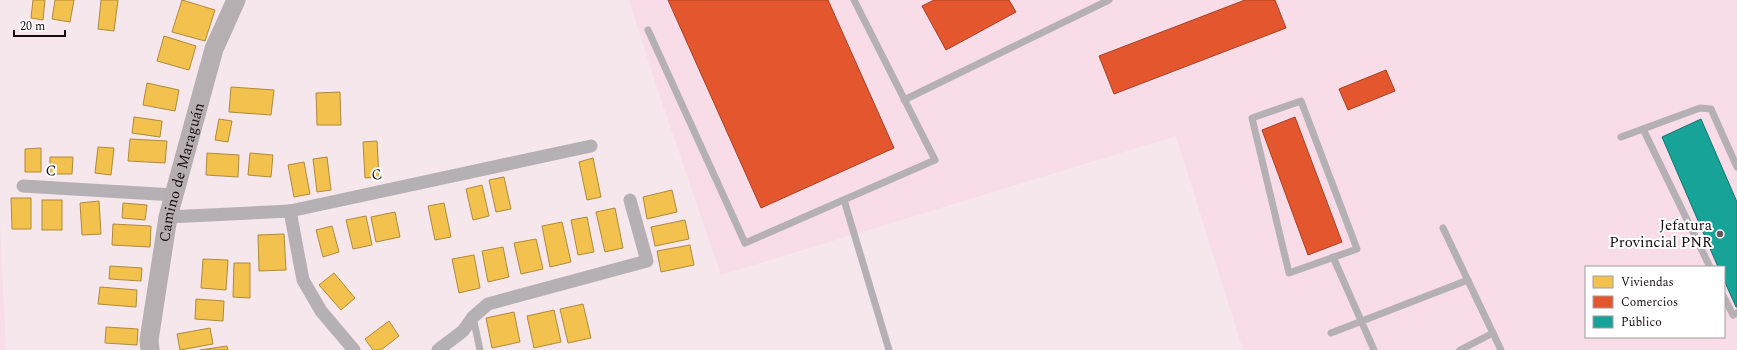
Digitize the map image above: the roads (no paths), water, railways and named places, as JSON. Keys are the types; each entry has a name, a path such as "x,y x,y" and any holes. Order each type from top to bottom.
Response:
{"street":[{"name":"Camino de Maraguán","path":"150,350 149,340 168,217 214,49 236,0"},
{"name":"C","path":"168,217 290,211 591,146"},
{"name":"C","path":"23,186 174,195"},
{"path":"438,350 463,331 472,317 488,304 647,261 630,200"},
{"path":"290,211 303,280 321,311 354,350"}],"lane":[{"path":"648,30 745,243 935,160 854,0"},
{"path":"904,100 1108,0"},
{"path":"1300,101 1357,249 1333,257 1289,273 1252,118 1300,101"},
{"path":"1621,137 1700,108 1712,109 1737,167"},
{"path":"1643,129 1710,266"},
{"path":"844,200 889,350"},
{"path":"1443,228 1502,350"},
{"path":"1333,257 1374,350"},
{"path":"1331,333 1468,280"},
{"path":"1725,299 1733,315 1737,313"},
{"path":"472,317 480,350"},
{"path":"1460,350 1494,333"}],"place":[{"name":"Jefatura Provincial PNR","path":"1720,234"}]}
